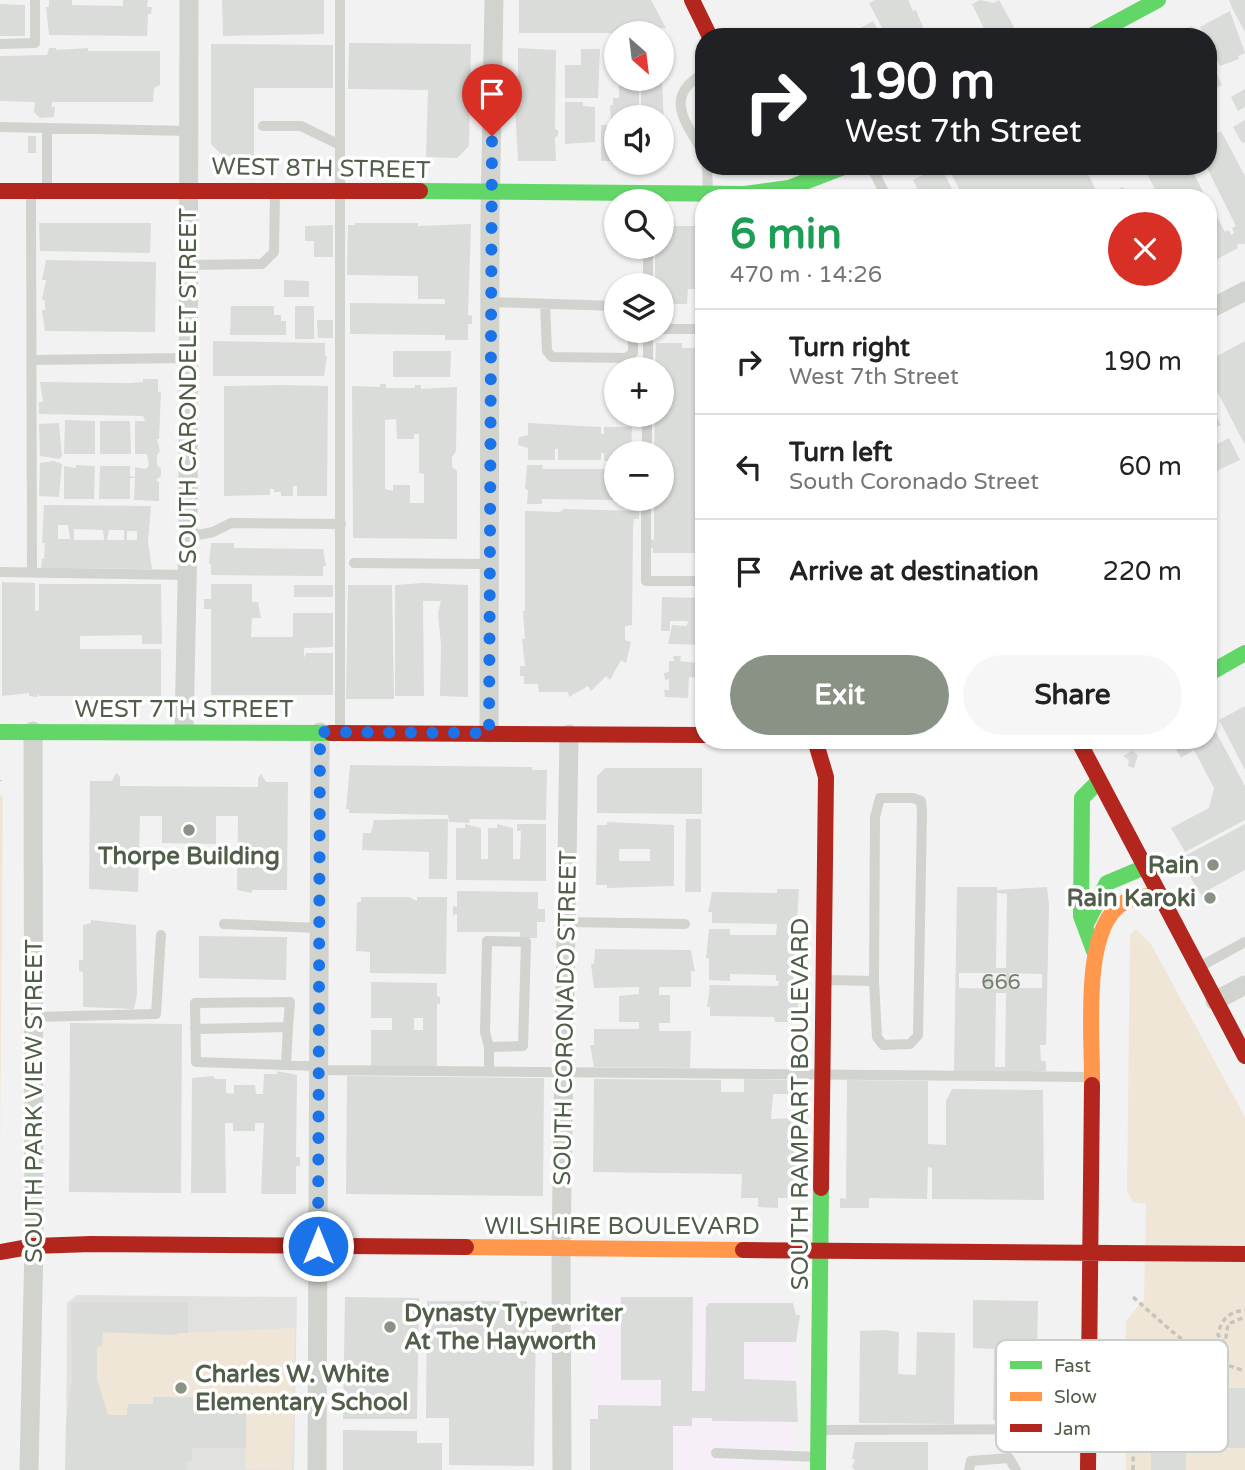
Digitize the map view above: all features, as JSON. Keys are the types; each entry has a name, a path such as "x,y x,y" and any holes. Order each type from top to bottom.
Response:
{"main road":[{"path":"692,0 706,28"},
{"path":"1106,28 1158,0"},
{"name":"WEST 8TH STREET","path":"789,187 822,175"},
{"name":"WEST 8TH STREET","path":"0,191 341,190 604,196"},
{"name":"WEST 8TH STREET","path":"674,196 695,195"},
{"path":"1217,669 1245,653"},
{"name":"WEST 7TH STREET","path":"0,732 695,735"},
{"name":"SOUTH RAMPART BOULEVARD","path":"818,749 826,777 818,1463"},
{"path":"1082,749 1245,1056"},
{"path":"1090,1340 1094,951 1081,916 1082,797 1099,782"},
{"path":"1085,926 1107,883 1145,867"},
{"path":"1094,951 1110,913 1120,903 1129,898 1160,895"},
{"name":"WILSHIRE BOULEVARD","path":"0,1252 34,1246 318,1246 1090,1255 1245,1254"},
{"path":"1088,1452 1088,1470"}],"street":[{"name":"SOUTH CARONDELET STREET","path":"184,731 188,537 186,358 190,265 189,0"},
{"path":"489,733 490,193 494,0"},
{"path":"1217,305 1245,290"},
{"name":"SOUTH PARK VIEW STREET","path":"29,1470 34,1246 33,732"},
{"path":"317,1470 320,732"},
{"name":"SOUTH CORONADO STREET","path":"562,1470 561,1249 569,734"},
{"path":"1215,1001 1245,985"}],"lane":[{"path":"0,44 35,43 34,0"},
{"path":"340,0 340,732"},
{"path":"695,78 680,94 679,104 695,136"},
{"path":"263,126 300,125 340,145"},
{"path":"0,127 189,131"},
{"path":"32,572 31,360 39,191 47,128"},
{"path":"190,265 262,264 271,259 275,252 275,190"},
{"path":"490,302 604,306"},
{"path":"545,304 547,351 552,357 626,358 633,353 633,343"},
{"path":"674,329 695,329"},
{"path":"31,360 186,358"},
{"path":"646,511 646,581 695,581"},
{"path":"188,537 213,532 231,523 341,524"},
{"path":"354,563 489,564"},
{"path":"0,572 187,575"},
{"path":"913,797 920,801 922,811 918,1035 915,1042 879,1044 873,981 876,803 880,798 913,797"},
{"path":"566,922 685,924"},
{"path":"224,924 320,928"},
{"path":"33,1017 156,1014 161,935"},
{"path":"489,1047 523,1046 526,942 487,941 485,1032 489,1047 489,1071"},
{"path":"1197,968 1245,942"},
{"path":"822,980 873,981"},
{"path":"286,1065 290,1002 195,1003 196,1062 319,1068 564,1073 1093,1077"},
{"path":"195,1029 288,1027"},
{"path":"818,1430 996,1429"},
{"path":"716,1453 818,1463"},
{"path":"969,1470 971,1461 976,1458 1009,1458 1016,1470"}],"path":[{"path":"1133,1297 1181,1340"},
{"path":"1222,1340 1218,1335 1222,1321 1233,1312 1245,1311"},
{"path":"1226,1340 1228,1324 1245,1317"},
{"path":"1228,1366 1245,1371"},
{"path":"1132,1452 1133,1470"}],"shaded area":[{"path":"0,794 3,797 0,1159"},
{"path":"1136,929 1151,944 1245,1117 1245,1470 1126,1470 1126,1452 1228,1452 1228,1340 1126,1340 1126,1321 1144,1299 1146,1204 1133,1202 1127,1192 1130,934"},
{"name":"Charles W. White Elementary School","path":"77,1295 297,1297 294,1470 66,1470 67,1303"},
{"path":"593,1296 796,1299 794,1470 592,1470"},
{"path":"295,1328 292,1470 245,1469 246,1398 154,1397 153,1404 128,1404 127,1415 108,1415 97,1379 97,1347 102,1345 103,1332 177,1335"}],"building":[{"path":"49,0 72,0 72,5 123,6 123,0 148,0 147,7 152,7 151,14 148,14 147,36 49,35 46,7 49,7"},
{"path":"222,0 324,0 324,34 223,36"},
{"path":"519,0 651,0 662,21 604,21 604,33 519,33"},
{"path":"875,0 908,0 913,11 916,10 923,28 882,28 869,3"},
{"path":"980,0 994,3 999,0 1014,27 984,28 972,4"},
{"path":"1229,0 1245,0 1245,32 1233,10"},
{"path":"0,4 25,5 25,36 0,36"},
{"path":"1230,11 1245,53 1238,56 1239,59 1220,66 1217,60 1217,28 1200,27"},
{"path":"873,21 877,28 860,28"},
{"path":"349,43 471,44 469,146 457,158 426,157 428,90 348,89"},
{"path":"211,44 333,45 333,88 254,88 254,156 223,156 211,144"},
{"path":"49,48 160,51 160,85 154,88 153,102 52,102 52,107 55,107 54,117 40,118 34,112 35,102 0,101 0,56 47,55"},
{"path":"518,48 556,50 556,161 518,161 515,105 518,105"},
{"path":"581,49 600,49 598,98 565,98 565,65 581,65"},
{"path":"1217,74 1222,85 1217,88"},
{"path":"1245,89 1245,107 1238,111 1231,97"},
{"path":"619,91 639,91 639,105 613,105 613,98 619,98"},
{"path":"641,91 662,91 663,105 641,105"},
{"path":"565,102 583,102 583,106 595,107 595,142 565,144"},
{"path":"1245,120 1245,142 1242,143 1233,127"},
{"path":"601,125 604,125 604,161 601,161"},
{"path":"1221,131 1245,176 1245,244 1237,244 1238,248 1217,259 1217,217 1225,232 1229,230 1231,235 1234,233 1232,228 1236,226 1210,175 1217,175 1217,133"},
{"path":"28,136 36,136 36,153 28,153"},
{"path":"923,175 945,175 952,189 918,189 913,180"},
{"path":"952,175 1088,175 1095,188 1093,189 959,189"},
{"path":"1148,175 1194,175 1202,189 1155,189"},
{"path":"39,223 151,223 150,253 40,251"},
{"path":"418,223 418,226 471,224 468,315 472,316 472,324 468,324 468,340 445,340 445,335 350,334 350,303 445,304 445,299 418,299 418,276 347,275 348,225"},
{"path":"333,225 333,257 314,257 314,241 305,241 305,226"},
{"path":"674,226 695,226 695,289 688,289 687,304 674,304 674,273 655,273 655,259 674,259"},
{"path":"46,260 156,262 155,332 45,331 42,310 45,310 45,300 42,300 46,280 42,280"},
{"path":"284,280 309,281 309,297 284,297"},
{"path":"231,306 274,306 274,315 281,315 281,321 286,321 286,335 230,335"},
{"path":"295,306 314,306 314,339 295,339"},
{"path":"317,320 333,320 333,338 318,338"},
{"path":"213,341 325,343 327,356 324,376 213,376"},
{"path":"1245,341 1245,445 1217,391 1217,356"},
{"path":"656,343 682,343 682,348 695,348 695,553 653,553 653,548 650,548 650,539 654,540 654,511 674,511 674,441 654,441 655,427 674,427 674,357 655,357"},
{"path":"393,351 451,351 450,377 393,377"},
{"path":"143,379 158,379 158,392 161,392 157,439 160,451 157,465 161,469 161,476 156,480 159,482 159,501 134,500 135,478 130,478 130,499 99,499 100,466 130,466 130,476 135,477 135,467 146,469 149,465 147,454 135,454 135,421 145,421 143,416 39,414 39,402 43,402 40,382 130,383 143,382"},
{"path":"380,384 386,384 386,388 415,388 415,385 421,385 421,389 457,387 456,451 452,457 452,467 457,471 457,539 353,538 352,386 380,387","holes":["396,419 397,439 414,439 414,434 419,434 419,473 424,474 424,503 410,503 410,485 393,485 393,491 385,489 385,420"]},
{"path":"224,386 328,386 327,496 297,496 297,486 293,486 293,496 281,496 281,492 270,489 270,495 224,496"},
{"path":"65,420 95,421 95,454 64,454"},
{"path":"100,421 130,421 131,454 100,454"},
{"path":"59,423 62,456 59,459 40,456 39,424"},
{"path":"528,423 601,427 601,434 604,434 604,427 632,427 631,441 604,441 601,460 558,460 558,449 555,449 555,460 528,460 528,448 518,445 519,437 528,435"},
{"path":"1229,438 1240,460 1217,471 1217,444"},
{"path":"54,461 62,464 59,497 39,496 40,463"},
{"path":"76,465 95,466 94,499 64,499 64,466 76,468"},
{"path":"527,465 543,465 542,469 604,469 604,500 542,499 542,504 527,504 528,490 525,489"},
{"path":"44,505 151,506 148,542 152,569 41,568 45,543 42,543","holes":["58,525 68,525 70,539 58,539","74,529 103,530 104,540 74,540","109,530 124,530 124,540 107,540","127,531 137,531 137,540 127,540"]},
{"path":"564,509 639,511 639,519 634,519 633,528 632,625 625,626 625,640 631,642 626,663 621,660 610,680 606,676 591,691 588,686 569,697 568,692 539,692 538,684 524,684 524,676 520,676 520,666 525,666 522,639 525,639 525,511 560,512"},
{"path":"211,543 234,543 234,548 323,549 326,566 323,566 323,576 211,575"},
{"path":"2,582 35,583 35,611 39,610 39,584 161,584 162,644 142,644 142,635 80,636 80,649 161,649 161,696 39,696 39,693 37,697 29,696 29,693 2,696"},
{"path":"211,584 252,584 252,602 258,602 261,618 252,618 251,637 293,637 293,613 333,613 333,647 304,648 304,658 306,653 333,653 333,695 211,695 211,609 204,609 204,599 211,599"},
{"path":"294,585 333,585 333,597 294,597"},
{"path":"348,585 392,585 394,699 346,699"},
{"path":"395,585 468,585 468,697 440,696 441,645 438,613 441,601 423,601 424,696 395,696"},
{"path":"662,597 695,598 695,645 668,644 672,625 687,626 688,621 670,621 670,631 661,631"},
{"path":"673,656 681,656 680,661 695,663 695,678 689,677 688,698 665,697 664,690 669,690 669,679 665,680 664,673 669,672 669,661 674,661"},
{"path":"1245,706 1245,770 1219,720"},
{"path":"1217,734 1245,786 1245,820 1185,852 1171,828 1209,808 1214,788 1194,750 1181,758 1176,749 1217,749"},
{"path":"1132,751 1138,755 1134,768 1128,766 1129,760 1123,756"},
{"path":"350,765 532,767 532,770 547,770 546,820 470,819 469,823 449,822 448,815 349,813 349,809 346,809"},
{"path":"605,768 702,768 702,814 597,813 597,776"},
{"name":"Thorpe Building","path":"116,773 120,777 120,786 258,787 261,774 266,782 288,782 287,890 252,890 252,893 237,890 238,816 216,816 216,844 162,843 162,816 140,816 138,892 89,889 90,781 112,781"},
{"path":"448,819 447,879 429,879 429,852 362,850 363,833 371,833 374,820"},
{"path":"686,819 701,819 701,892 685,892"},
{"path":"607,822 674,825 674,886 607,888 607,885 596,885 597,825 607,825","holes":["619,849 650,849 650,861 619,861"]},
{"path":"465,824 481,828 481,859 488,859 488,828 497,828 497,824 513,828 513,859 520,859 521,831 517,831 517,824 546,824 546,881 456,880 456,828 465,828"},
{"name":"Rain","path":"1245,824 1245,870 1210,889 1215,902 1208,906 1179,859"},
{"path":"957,887 997,887 997,890 1047,887 1049,905 1046,1045 1040,1045 1041,1061 1046,1061 1046,1071 1006,1074 1006,1071 971,1071 971,1074 954,1071","holes":["997,893 1007,894 1006,968 996,968","959,973 1006,973 1005,989 959,988","1010,973 1042,974 1042,988 1009,988","996,993 1006,993 1005,1067 995,1067"]},
{"path":"777,889 799,889 793,982 798,982 798,1022 775,1022 774,1017 710,1016 710,1007 707,1007 710,985 778,986 779,981 776,981 776,975 730,974 730,981 709,980 709,958 706,958 709,929 730,929 730,935 776,935 777,924 712,923 712,912 708,912 712,892 777,893"},
{"path":"457,891 538,892 538,909 545,909 545,922 537,922 537,938 520,938 520,932 457,932 457,914 453,915 453,906 457,907"},
{"path":"361,897 409,897 417,901 417,897 447,897 446,974 370,973 370,952 356,951 357,902 361,902"},
{"path":"91,920 136,925 137,995 134,1009 83,1007 83,972 79,971 79,960 83,960 83,925 91,923"},
{"path":"199,936 287,937 286,980 199,978"},
{"path":"595,949 691,950 695,972 691,971 691,987 659,987 659,995 670,995 670,1023 659,1023 659,1031 691,1031 690,1068 594,1067 590,1045 594,1045 594,1029 639,1029 639,1022 619,1022 619,996 639,994 639,987 594,988 591,964 594,964"},
{"path":"985,976 993,976 993,986 985,986"},
{"path":"371,982 437,983 440,1004 437,1004 437,1066 371,1066 371,1030 392,1030 392,1018 371,1018","holes":["414,1018 423,1018 423,1030 414,1030"]},
{"path":"70,1023 182,1024 181,1193 69,1192"},
{"path":"277,1071 297,1075 296,1157 300,1157 300,1166 296,1166 296,1194 261,1194 264,1123 255,1123 255,1131 233,1131 233,1123 225,1123 226,1193 191,1193 192,1078 213,1076 215,1079 226,1079 226,1093 234,1094 234,1085 255,1085 256,1094 263,1094 264,1074 277,1074"},
{"path":"347,1076 544,1078 543,1196 346,1194"},
{"path":"594,1079 721,1080 721,1092 744,1092 744,1079 795,1080 795,1094 773,1094 771,1119 796,1118 795,1198 778,1198 778,1208 758,1207 758,1198 741,1198 742,1174 593,1172"},
{"path":"847,1080 928,1081 928,1144 946,1145 946,1101 952,1089 1043,1090 1044,1200 932,1199 932,1168 928,1167 927,1199 869,1198 869,1208 840,1208 840,1198 846,1199"},
{"path":"345,1297 419,1298 417,1419 343,1419"},
{"path":"621,1297 693,1297 692,1391 705,1391 706,1307 709,1303 793,1303 796,1315 800,1315 796,1342 744,1342 744,1379 796,1381 798,1422 712,1421 712,1418 692,1418 692,1426 673,1426 673,1470 590,1470 590,1419 598,1419 598,1405 661,1406 661,1380 621,1380"},
{"path":"973,1300 1038,1301 1037,1340 996,1340 996,1420 993,1420 994,1349 973,1348"},
{"path":"427,1301 527,1301 527,1310 536,1311 534,1466 449,1465 449,1418 426,1418"},
{"path":"71,1302 188,1302 188,1333 177,1335 103,1332 102,1346 97,1347 97,1379 108,1415 127,1415 128,1404 153,1404 153,1397 246,1398 246,1448 192,1448 192,1461 187,1461 187,1470 65,1470 66,1421 72,1380"},
{"path":"860,1331 899,1332 898,1374 916,1375 917,1332 955,1333 954,1424 859,1423"},
{"path":"1228,1388 1245,1388 1245,1448 1228,1448"},
{"path":"343,1430 417,1431 417,1443 442,1443 442,1470 343,1470"},
{"path":"855,1442 928,1442 928,1470 855,1470 852,1467 855,1459 852,1459"},
{"path":"1186,1452 1186,1470 1151,1470 1151,1453 1142,1453"}],"traffic: fast":[{"path":"1106,28 1158,0"},
{"path":"782,189 823,175"},
{"path":"420,191 695,194"},
{"path":"1217,669 1245,653"},
{"path":"0,732 331,733"},
{"path":"1094,951 1081,916 1082,798 1099,781"},
{"path":"1085,926 1107,883 1145,867"},
{"path":"818,1470 821,1188"}],"traffic: slow":[{"path":"1092,1085 1092,987 1100,936 1109,916 1123,903 1136,898 1160,895"},
{"path":"466,1247 743,1250"}],"traffic: jam":[{"path":"692,0 706,28"},
{"path":"0,191 420,191"},
{"path":"331,733 695,735"},
{"path":"818,749 826,777 821,1188"},
{"path":"1083,749 1245,1056"},
{"path":"1089,1340 1092,1085"},
{"path":"0,1252 34,1246 91,1244 466,1247"},
{"path":"743,1250 1245,1254"},
{"path":"1088,1452 1088,1470"}],"place":[{"name":"Thorpe Building","path":"189,830"},
{"name":"Rain","path":"1213,865"},
{"name":"Rain Karoki","path":"1210,898"},
{"name":"Dynasty Typewriter At The Hayworth","path":"390,1327"},
{"name":"Charles W. White Elementary School","path":"181,1388"}],"route":[{"path":"318,1246 320,732 489,733 492,136"}]}
